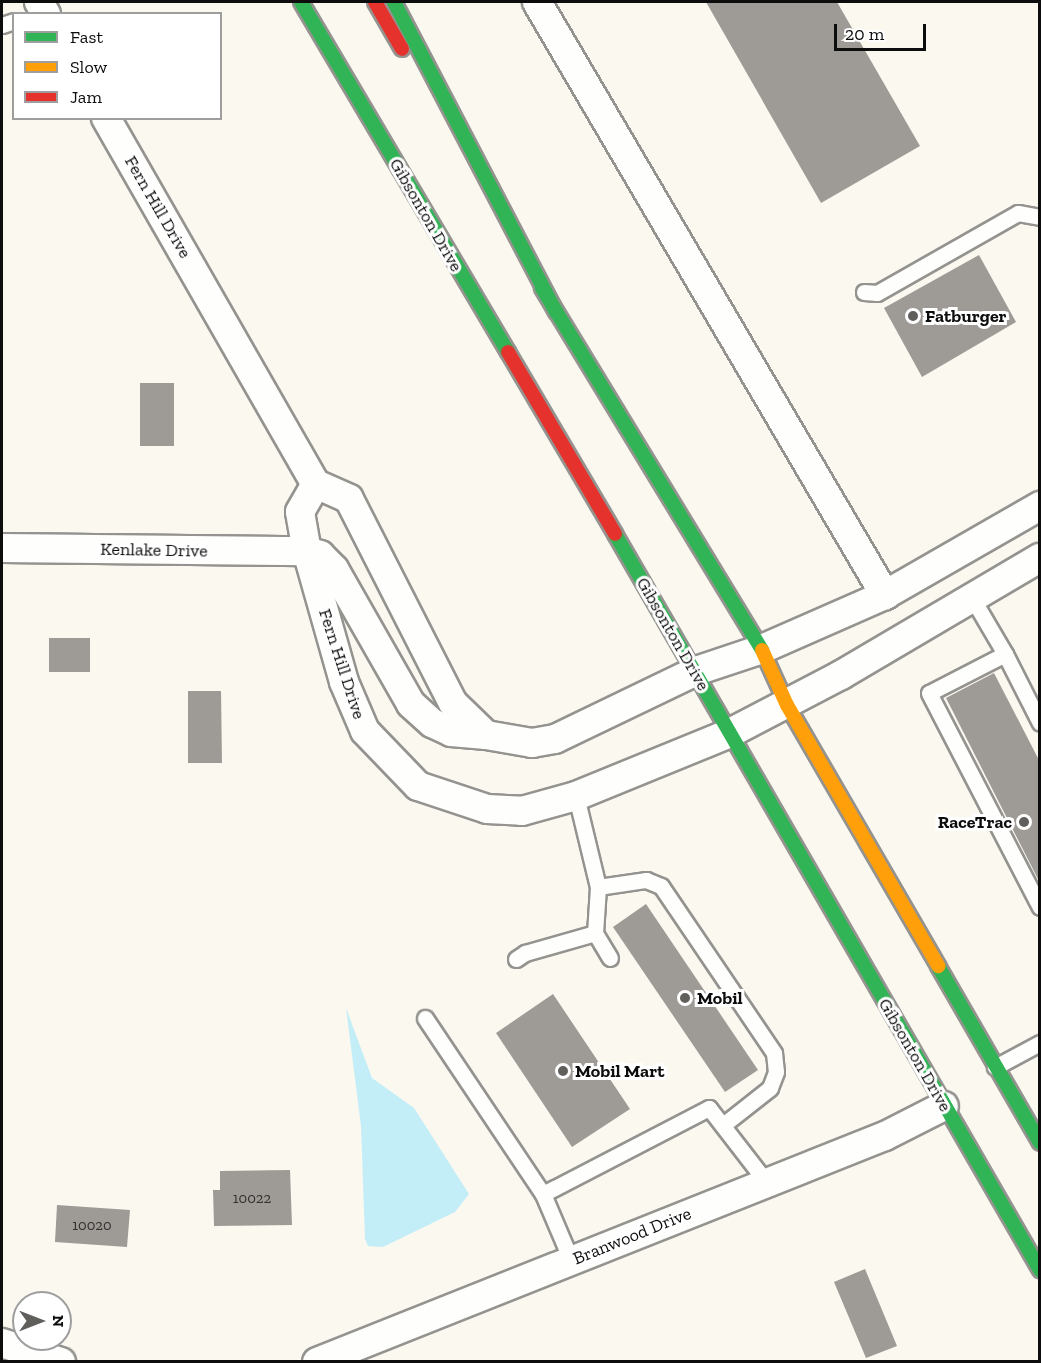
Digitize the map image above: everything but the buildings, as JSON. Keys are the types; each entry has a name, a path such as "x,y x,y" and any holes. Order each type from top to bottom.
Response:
{"main road":[{"name":"Gibsonton Drive","path":"301,2 696,671 1040,1270"},
{"path":"375,2 556,312 762,649 787,705 1040,1143"},
{"path":"393,2 556,312"}],"street":[{"path":"537,2 885,595"},
{"name":"Fern Hill Drive","path":"107,120 316,484 300,512 307,551 344,682 365,731 418,786 487,809 522,811 576,796 730,733 787,705 971,596 1040,558"},
{"path":"316,484 349,499 453,703 486,735"},
{"path":"307,551 320,555 334,569 411,704 432,723 451,732 532,743 555,739 696,671 762,649 885,595 1040,506"},
{"name":"Kenlake Drive","path":"2,548 307,551"},
{"name":"Branwood Drive","path":"317,1362 885,1136 944,1106"},
{"path":"2,1343 61,1362"}],"lane":[{"path":"864,292 877,293 1018,213 1040,217"},
{"path":"971,596 1005,654 1040,723"},
{"path":"1005,654 930,693 1040,907"},
{"path":"576,796 598,888 595,933 610,958"},
{"path":"598,888 646,880 660,886 774,1053 776,1072 770,1088 723,1125"},
{"path":"516,959 525,953 595,933"},
{"path":"425,1018 543,1194 571,1260"},
{"path":"995,1067 1040,1043"},
{"path":"543,1194 709,1108 767,1183"}],"water":[{"path":"346,1008 372,1078 414,1108 469,1194 455,1212 383,1247 368,1246 365,1239 361,1126"}],"traffic: fast":[{"path":"301,2 508,352"},
{"path":"394,2 556,312"},
{"path":"542,288 762,650"},
{"path":"615,534 1040,1270"},
{"path":"938,966 1040,1143"}],"traffic: slow":[{"path":"762,650 787,705 938,966"}],"traffic: jam":[{"path":"375,2 402,49"},
{"path":"508,352 615,534"}],"place":[{"name":"Fatburger","path":"913,316"},
{"name":"RaceTrac","path":"1024,822"},
{"name":"Mobil","path":"685,998"},
{"name":"Mobil Mart","path":"563,1071"}]}
